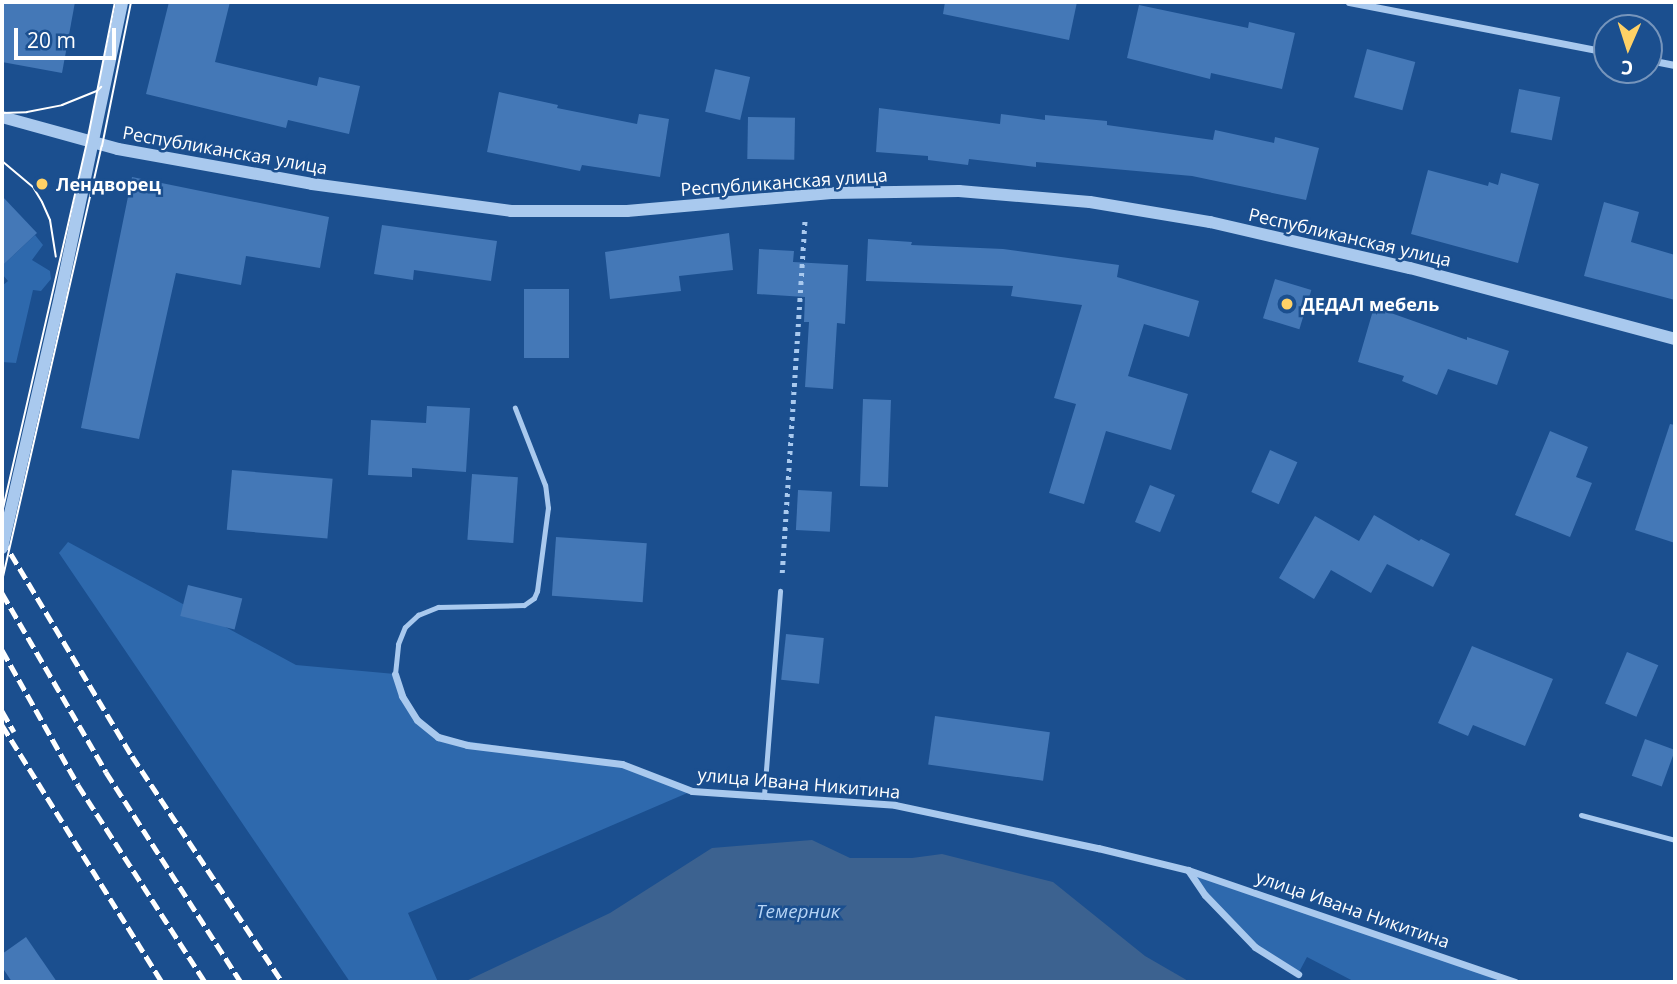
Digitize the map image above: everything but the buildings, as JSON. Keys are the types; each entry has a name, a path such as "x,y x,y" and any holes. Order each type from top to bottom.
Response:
{"street":[{"path":"2,548 94,144 122,2"},
{"path":"1349,2 1593,49"},
{"name":"Республиканская улица","path":"2,117 94,144 312,184 511,211 627,211 806,195 959,191 1090,202 1197,219 1410,268 1675,339"},
{"name":"улица Ивана Никитина","path":"395,674 402,696 417,720 438,737 467,745 622,765 692,791 895,806 1188,870 1515,982"},
{"path":"1188,870 1205,895 1255,947 1298,974"}],"lane":[{"name":"улица Ивана Никитина","path":"395,674 398,644 405,627 418,615 438,607 524,605 534,598 548,508 545,485 515,408"},
{"path":"764,795 780,591"},
{"path":"1581,815 1675,840"}],"path":[{"path":"780,591 791,471 806,195"}],"shaded area":[{"path":"35,235 43,245 32,260 50,271 51,279 41,291 33,290 16,363 2,362 2,286 8,281 2,274 2,266"},
{"path":"68,542 296,665 395,674 417,720 438,737 622,764 692,791 408,913 438,982 350,982 59,553"},
{"path":"1188,870 1515,982 1355,982 1307,957 1298,974 1255,947"}],"water":[{"name":"Темерник","path":"812,840 850,858 912,858 942,854 1053,882 1145,956 1190,982 464,982 610,913 712,848"}],"tram line":[{"path":"2,513 87,142 115,2"},
{"path":"2,581 102,146 131,2"},
{"path":"2,113 27,112 62,105 101,87"},
{"path":"2,161 33,187 42,202 50,220 56,257"}],"railway":[{"path":"2,539 132,756 282,982"},
{"path":"2,593 106,772 241,982"},
{"path":"2,650 78,785 205,982"},
{"path":"2,711 14,732"},
{"path":"2,725 162,982"}],"place":[{"name":"Лендворец","path":"42,184"},
{"name":"ДЕДАЛ мебель","path":"1287,304"}]}
